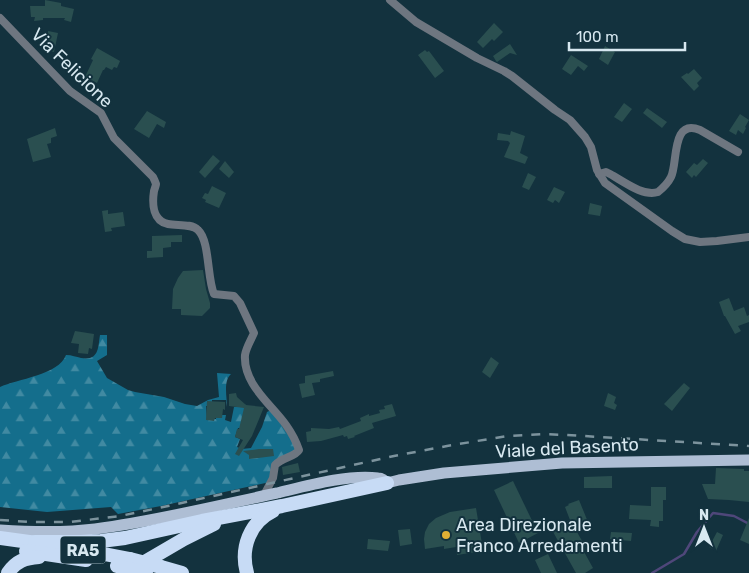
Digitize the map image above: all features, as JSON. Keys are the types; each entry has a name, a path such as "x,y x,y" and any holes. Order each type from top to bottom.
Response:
{"highway":[{"path":"34,542 81,542 125,538 387,483"},
{"path":"248,573 245,560 246,549 252,529 264,515 282,506"},
{"path":"122,570 201,529 243,514"},
{"name":"RA5","path":"0,538 130,559 182,573"},
{"name":"RA5","path":"0,548 75,558 122,570 146,573"},
{"path":"8,573 19,561 27,558 75,558"}],"main road":[{"name":"Viale del Basento","path":"387,483 444,473 562,463 749,460"},
{"path":"0,530 59,532 93,529 141,522 267,491 350,479 379,478 387,483"}],"street":[{"path":"390,0 416,22 512,76 570,120 586,137 599,174 605,183 672,231 685,239 700,242 749,237"},
{"name":"Via Felicione","path":"0,18 70,91 101,112 114,138 153,177 156,184 154,199 156,215 162,222 189,226 198,230 206,251 211,288 214,294 234,296 240,303 254,333 246,353 245,362 248,372 255,387 287,426 299,450 297,454 281,460 275,465 274,478 267,491"},
{"path":"599,174 606,172 647,193 658,192 671,176 677,144 682,134 689,128 700,130 738,152"}],"green space":[{"path":"100,335 107,335 107,355 97,361 107,378 128,390 197,406 219,397 217,373 231,374 226,385 227,407 226,400 212,400 212,406 206,406 207,419 216,419 221,415 226,415 225,420 231,422 234,407 246,405 240,428 238,428 235,437 240,439 237,447 242,449 251,448 262,427 267,412 271,410 298,449 279,459 270,482 161,506 118,514 111,507 47,512 0,507 0,387 47,372 62,362 66,355 91,358 96,352"}],"building":[{"path":"45,0 61,3 61,6 74,9 71,22 64,20 65,18 43,18 43,20 34,21 35,17 31,17 30,6 45,6"},
{"path":"494,23 503,32 483,48 477,42"},
{"path":"48,31 58,33 54,52 44,50"},
{"path":"510,44 517,55 510,53 497,62 493,56"},
{"path":"605,46 615,52 608,65 599,59"},
{"path":"97,48 120,61 117,68 114,67 112,70 106,67 97,83 85,77"},
{"path":"425,50 429,51 444,71 435,78 418,55"},
{"path":"571,55 588,66 584,71 578,66 571,75 562,69"},
{"path":"694,69 702,78 697,83 699,86 694,91 681,77"},
{"path":"624,103 632,109 622,122 614,117"},
{"path":"647,108 667,122 662,128 643,113"},
{"path":"147,111 166,122 164,128 157,124 149,138 134,129"},
{"path":"740,114 749,120 743,134 738,130 736,135 729,131"},
{"path":"55,128 57,136 51,138 51,143 47,144 51,157 33,162 27,139"},
{"path":"511,131 525,136 520,153 528,157 525,164 504,157 510,143 497,140 498,133 510,135"},
{"path":"213,155 220,161 205,178 199,172"},
{"path":"703,159 708,163 696,177 694,175 692,178 686,172 694,163 697,165"},
{"path":"225,161 234,172 229,178 219,169"},
{"path":"528,173 536,177 529,190 522,187"},
{"path":"212,186 226,193 219,208 205,202 206,200 202,198 205,193 208,194"},
{"path":"554,187 565,192 559,203 555,200 553,203 547,200"},
{"path":"590,203 602,206 600,216 588,214"},
{"path":"108,210 108,214 123,212 125,226 111,228 112,231 105,232 102,211"},
{"path":"182,235 182,242 171,242 171,247 163,248 163,257 147,258 147,251 152,251 152,236"},
{"path":"203,270 210,308 202,316 181,315 181,309 172,309 173,289 178,278 183,271"},
{"path":"729,298 734,311 744,307 747,316 749,315 749,322 738,326 741,331 735,334 724,316 719,302"},
{"path":"75,331 94,334 92,349 89,348 88,354 78,353 79,344 71,343"},
{"path":"491,357 499,363 490,378 482,372"},
{"path":"333,371 334,376 312,383 315,395 302,398 299,384 305,383 305,376"},
{"path":"684,383 690,388 672,411 664,404"},
{"path":"236,393 237,397 246,405 264,407 252,436 239,456 235,454 243,440 235,437 244,408 229,406 229,394"},
{"path":"608,393 616,397 614,403 617,405 615,410 604,406"},
{"path":"207,401 225,402 222,418 215,418 214,421 206,420"},
{"path":"392,404 396,416 372,423 374,428 355,437 348,439 347,436 344,437 343,435 321,441 307,442 306,432 311,431 311,428 329,429 339,427 340,429 361,421 360,418 369,414 369,416 380,413 379,410 385,409 384,406"},
{"path":"273,449 274,456 249,459 249,455 243,451"},
{"path":"298,463 300,472 283,475 282,467"},
{"path":"716,468 744,469 744,471 749,471 749,502 708,499 702,484 715,484"},
{"path":"612,476 612,488 584,488 584,477"},
{"path":"513,481 538,533 519,543 494,490"},
{"path":"651,487 666,487 666,500 663,500 663,521 659,521 659,527 650,526 651,520 629,519 630,505 651,506"},
{"path":"579,500 590,527 577,532 586,548 583,550 593,568 585,573 576,573 552,530 570,520 565,507"},
{"path":"476,508 483,551 457,555 456,547 444,549 444,546 425,549 425,532 429,524 436,518 450,512"},
{"path":"749,518 749,544 740,540"},
{"path":"410,529 412,544 400,546 398,530"},
{"path":"611,532 632,533 631,541 610,539"},
{"path":"717,532 723,535 716,551 709,547"},
{"path":"368,539 390,541 388,551 367,549"},
{"path":"548,554 557,573 541,573 535,560"}],"waterway":[{"path":"652,573 684,554 697,532 713,513 734,516 749,524"}],"railway":[{"path":"0,520 70,522 120,516 394,456 507,436 543,434 749,446"}],"place":[{"name":"Area Direzionale Franco Arredamenti","path":"446,535"}]}
